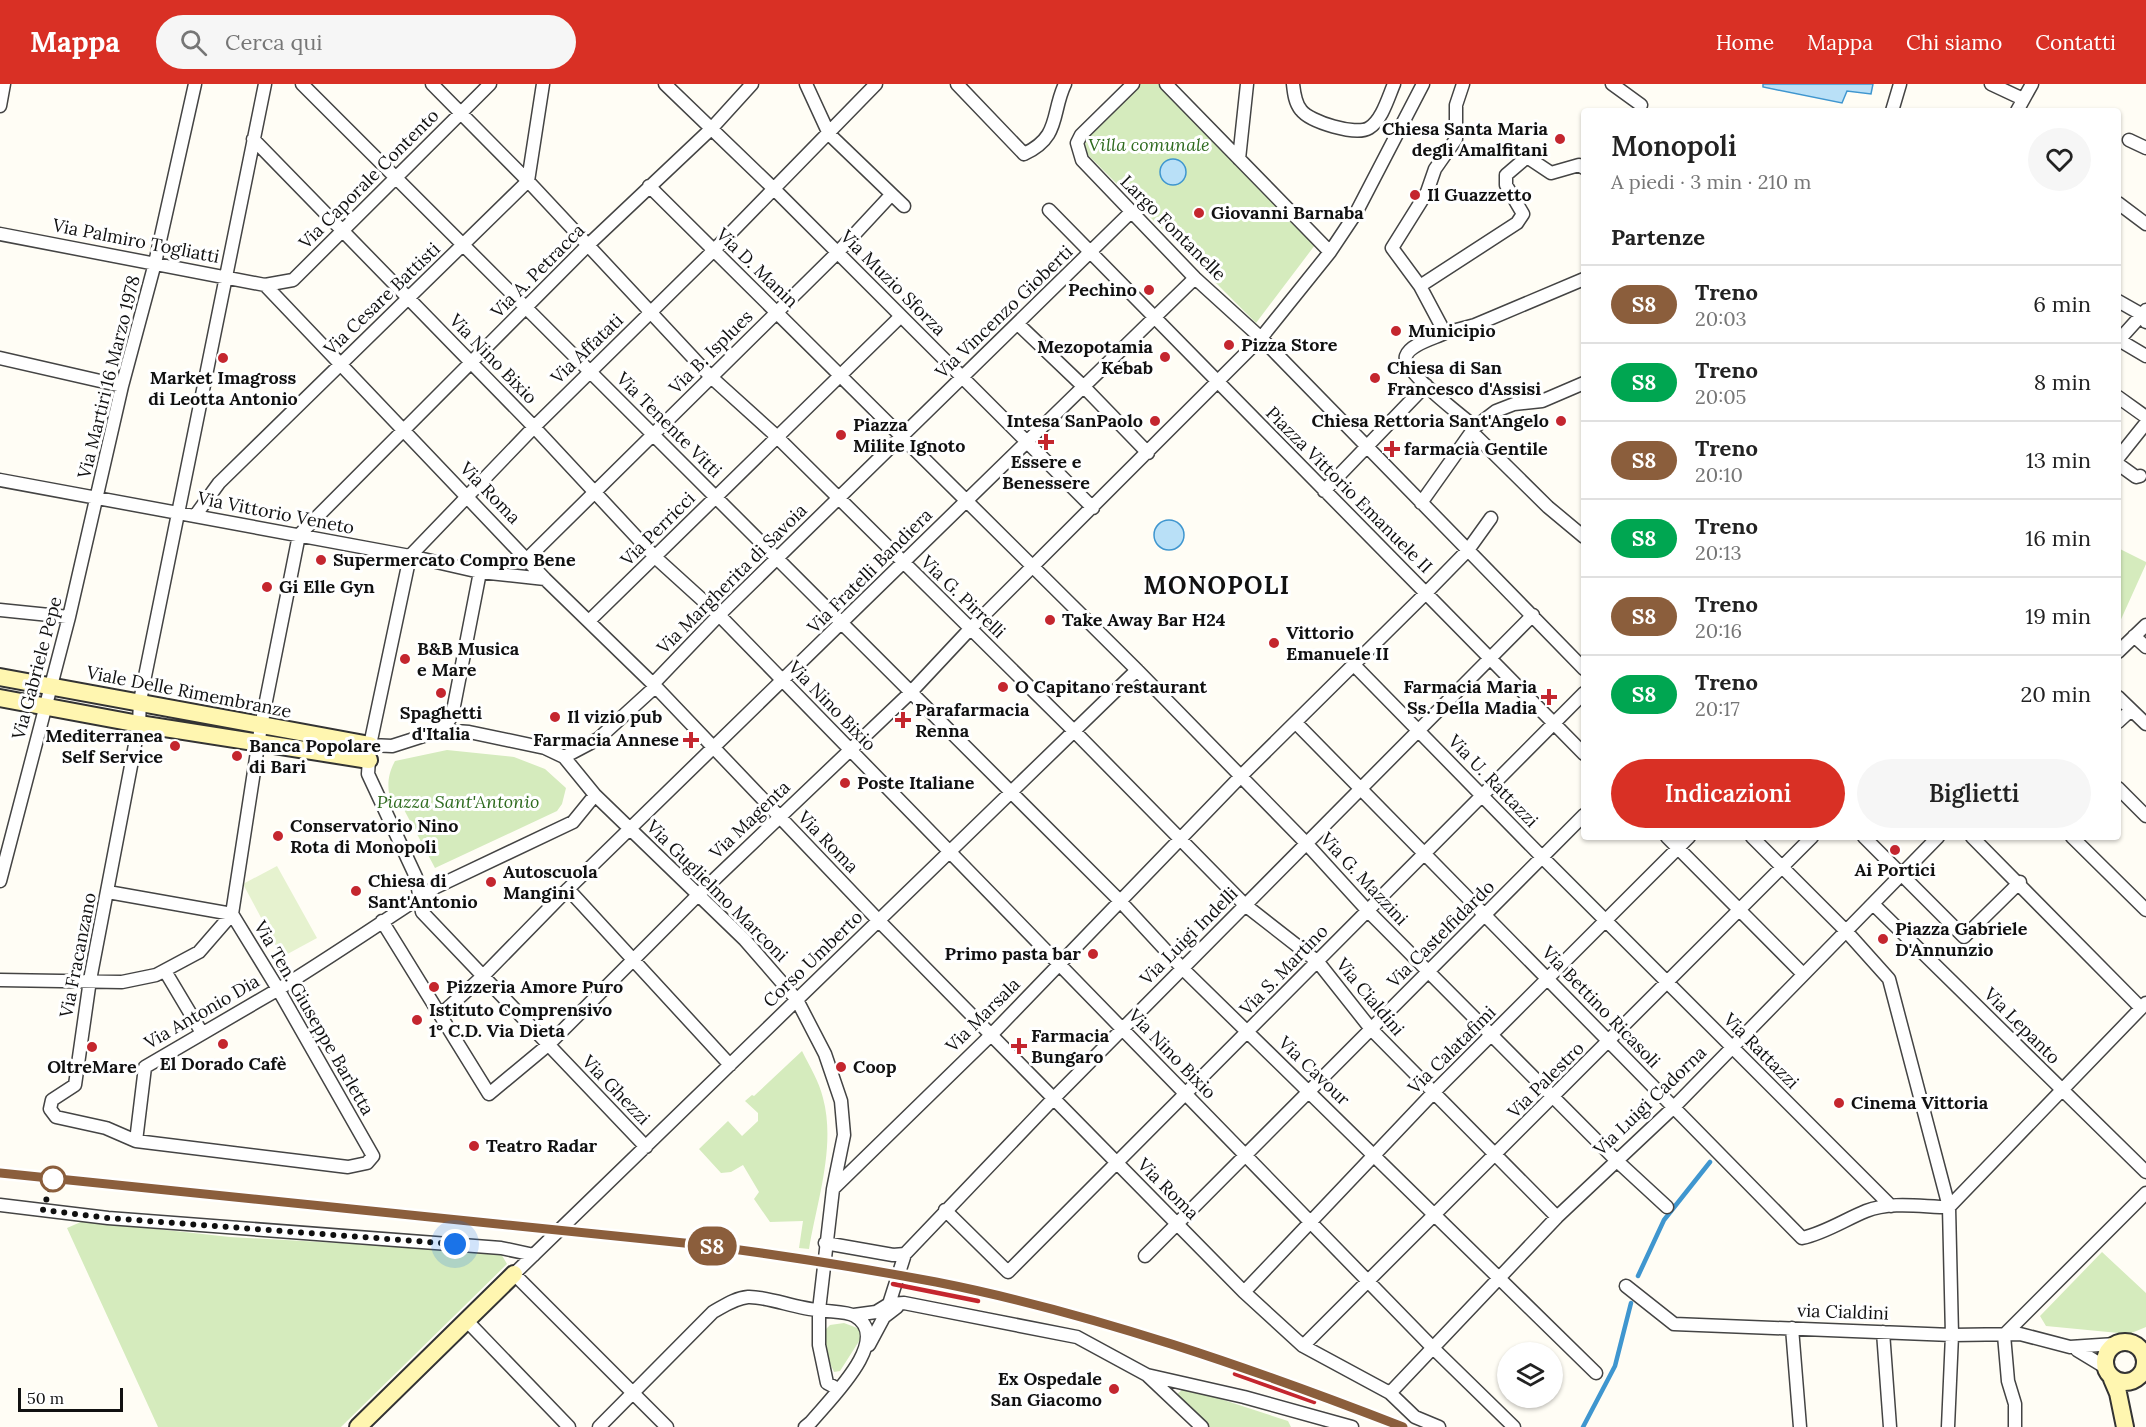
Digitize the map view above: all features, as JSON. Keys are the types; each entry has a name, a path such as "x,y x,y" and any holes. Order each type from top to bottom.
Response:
{"street":[{"path":"0,106 4,84"},
{"name":"Via Martiri 16 Marzo 1978","path":"98,499 122,386 155,263 195,84"},
{"name":"Via Fracanzano","path":"136,1141 106,1128 56,1118 50,1109 52,1100 75,1085 90,980 139,724 140,702 265,84"},
{"name":"Via Tenente Vitti","path":"302,84 843,623 1010,793"},
{"name":"Via G. Pirrelli","path":"432,84 460,115 528,181 711,377 777,438 903,565 1074,730"},
{"name":"Via Caporale Contento","path":"265,285 293,280 490,84"},
{"path":"528,181 543,84"},
{"name":"Via Muzio Sforza","path":"666,84 838,252 900,317 1093,508"},
{"name":"Via A. Petracca","path":"299,535 528,308 587,246 712,128 752,84"},
{"path":"806,84 829,134 904,206"},
{"name":"Via Affatati","path":"410,556 534,426 713,251 876,84"},
{"path":"957,84 1024,154 1034,149 1054,126 1065,84"},
{"name":"Largo Fontanelle","path":"1133,84 1081,135 1077,144 1082,160 1195,278 1261,338 1581,666"},
{"path":"1166,84 1330,252"},
{"path":"1239,159 1247,84"},
{"path":"1293,84 1295,100 1307,116 1353,132 1369,128 1377,122 1394,84"},
{"path":"1032,568 1261,338 1330,252 1356,213 1423,84"},
{"path":"1445,333 1420,286 1392,248 1426,192 1435,169 1456,139 1456,105 1463,84"},
{"path":"1612,84 1641,105"},
{"path":"1893,108 1900,84"},
{"path":"1992,84 2023,99"},
{"path":"2018,108 2032,84"},
{"name":"Via Nino Bixio","path":"253,139 534,426 655,557 719,615 1433,1348 1514,1427"},
{"path":"2129,140 2146,148"},
{"path":"1420,286 1517,223 1523,214 1506,185 1506,176 1527,157 1551,173 1581,166"},
{"name":"Via Cesare Battisti","path":"195,516 219,483 528,181"},
{"name":"Via D. Manin","path":"649,186 841,375"},
{"name":"Via B. Isplues","path":"528,558 838,252 891,195"},
{"path":"2121,205 2146,223"},
{"name":"Piazza Vittorio Emanuele II","path":"1049,210 1426,593 1355,666 1241,776"},
{"name":"Via Vincenzo Gioberti","path":"902,437 1131,212"},
{"name":"Via Palmiro Togliatti","path":"0,234 265,285"},
{"name":"Via Fratelli Bandiera","path":"440,1015 482,977 568,889 715,749 1026,442 1157,318 1195,278"},
{"path":"1581,280 1475,325 1445,333 1410,349 1406,356 1406,363 1426,385 1474,430 1548,507 1581,534"},
{"name":"Via Roma","path":"265,285 469,496 545,579 590,620 654,685 879,921 1244,1292 1303,1346 1390,1393 1415,1417 1439,1427"},
{"path":"2121,303 2144,315 2121,338"},
{"path":"777,438 900,317"},
{"path":"1018,324 1148,453"},
{"path":"2121,341 2146,356"},
{"path":"0,358 122,386"},
{"path":"841,375 965,502 1137,670 1241,776"},
{"path":"1421,503 1474,430 1496,411 1514,404 1542,401 1581,384"},
{"path":"1324,491 1426,385"},
{"path":"2121,399 2146,417"},
{"path":"2121,455 2144,430"},
{"path":"838,500 902,437"},
{"name":"Via Perricci","path":"590,620 777,438"},
{"path":"2121,466 2136,477 2140,476"},
{"name":"Via Vittorio Veneto","path":"0,480 410,556 480,572 545,579"},
{"name":"Via Gabriele Pepe","path":"0,881 98,499"},
{"name":"Via Margherita di Savoia","path":"654,685 719,615 838,500"},
{"path":"1491,518 1468,550 1426,593 1581,751"},
{"path":"0,980 122,982 156,975 198,952 232,914 260,734 299,535"},
{"path":"410,556 370,753 442,730 469,732 545,748 564,757 598,739 654,685"},
{"name":"Via Magenta","path":"440,1015 489,1094 548,1045 698,895 911,692 1032,568"},
{"path":"442,730 452,716 480,572"},
{"path":"0,610 69,617"},
{"name":"Via Luigi Indelli","path":"905,1254 1054,1098 1533,615"},
{"path":"2121,649 2146,625"},
{"path":"2134,636 2146,647"},
{"name":"Via U. Rattazzi","path":"1355,666 1606,921"},
{"name":"Corso Umberto","path":"514,1274 1137,670"},
{"name":"Viale Delle Rimembranze","path":"0,677 140,702 260,734"},
{"name":"Via S. Martino","path":"945,1210 1008,1272 1581,696"},
{"name":"Viale Delle Rimembranze","path":"0,698 139,724 260,734 370,753"},
{"path":"2121,701 2146,724"},
{"path":"2121,719 2131,710"},
{"name":"Via Bettino Ricasoli","path":"1296,723 1802,1238 1816,1235 1868,1210 1891,1206"},
{"name":"Via Cialdini","path":"1074,730 1245,905 1318,962 1371,1029 1557,1217"},
{"name":"Via Ghezzi","path":"370,753 368,774 416,877 422,912 646,1147"},
{"name":"Via Guglielmo Marconi","path":"564,757 595,795 745,940 797,1000 825,1054 841,1101 844,1135 833,1189"},
{"name":"Via Marsala","path":"833,1189 991,1035 1241,776"},
{"name":"Via G. Mazzini","path":"1241,776 1367,910 1616,1160 1667,1207"},
{"path":"2121,791 2146,816"},
{"name":"Via Cavour","path":"1010,793 1120,901 1182,968 1596,1373"},
{"name":"Via Antonio Dia","path":"136,1141 145,1067 278,989 420,897 573,822 595,795"},
{"name":"Via Castelfidardo","path":"1145,1256 1581,818"},
{"path":"1670,840 1803,974"},
{"name":"Via Calatafimi","path":"1244,1292 1433,1093 1686,840"},
{"path":"1755,840 1846,931 1889,979 1949,1207 1952,1335 1948,1427"},
{"name":"Via Palestro","path":"1303,1346 1554,1098 1809,840"},
{"path":"1867,840 1964,937 2020,882"},
{"name":"Via Luigi Cadorna","path":"1390,1393 1557,1217 1674,1107 1935,840"},
{"path":"1891,1206 1949,1207 2144,1006 1975,840"},
{"path":"2075,840 2146,910"},
{"path":"568,889 730,1065"},
{"name":"Via Ten. Giuseppe Barletta","path":"108,892 232,914 278,989 373,1156 367,1162 348,1167 136,1141"},
{"name":"Via Lepanto","path":"1873,904 2146,1172"},
{"path":"382,921 440,1015"},
{"name":"Via Rattazzi","path":"1606,921 1891,1206"},
{"path":"165,971 202,1033"},
{"path":"833,1189 825,1243 819,1310 819,1345 827,1383 838,1389"},
{"path":"2015,1427 2015,1404 2008,1381 2004,1335 2146,1193"},
{"path":"0,1205 108,1218 501,1248 534,1255"},
{"path":"825,1243 893,1255 905,1254 889,1304"},
{"path":"358,1427 514,1274 667,1427"},
{"name":"via Cialdini","path":"1626,1286 1674,1324 1952,1335 2020,1334 2070,1347 2115,1344"},
{"path":"599,1427 713,1312 733,1300 749,1297 798,1309 854,1315 876,1312 889,1304 904,1303 1077,1337 1147,1375 1202,1427"},
{"path":"805,1427 838,1389 864,1353 884,1317 904,1303"},
{"path":"854,1315 865,1325 869,1335 864,1353"},
{"path":"466,1320 569,1427"},
{"path":"1792,1328 1800,1427"},
{"path":"1883,1332 1890,1427"},
{"path":"2140,1342 2146,1363 2144,1370 2133,1381 2128,1396 2126,1427 2118,1393 2109,1373 2107,1352 2115,1344 2140,1342"},
{"name":"via Cialdini","path":"2070,1347 2109,1373"},
{"path":"2109,1373 2127,1383 2133,1381"},
{"path":"1147,1375 1245,1396 1322,1423 1352,1427"}],"green space":[{"name":"Villa comunale","path":"1137,84 1161,84 1315,245 1256,323 1088,155 1082,145 1084,136"},
{"path":"2121,550 2146,564 2121,619"},
{"name":"Piazza Sant'Antonio","path":"447,750 514,757 545,769 566,788 562,804 557,811 435,868 401,804 391,804 388,782 395,761"},
{"path":"277,866 317,938 282,957 243,884"},
{"path":"802,1051 821,1092 827,1135 824,1174 809,1249 799,1248 803,1221 770,1222 754,1199 759,1192 743,1165 731,1172 721,1173 699,1149 728,1121 742,1136 758,1121 758,1113 745,1101 752,1095 754,1096"},
{"path":"83,1221 230,1237 500,1252 507,1264 341,1427 158,1427 67,1228"},
{"path":"2102,1252 2146,1293 2146,1327 2129,1334 2046,1326 2040,1316"},
{"path":"844,1323 860,1329 863,1335 840,1371 834,1372 823,1348 824,1331 830,1325"},
{"path":"1183,1389 1196,1391 1288,1421 1291,1427 1208,1427 1176,1395"}],"water":[{"path":"1763,84 1873,84 1871,94 1847,91 1842,103 1763,87"},
{"path":"1173,159 1182,163 1186,172 1182,181 1173,185 1164,181 1160,172 1164,163"},
{"path":"1169,520 1180,524 1184,535 1180,546 1169,550 1158,546 1154,535 1158,524"}],"waterway":[{"path":"1638,1276 1664,1220 1710,1162"},
{"path":"1583,1427 1615,1366 1631,1303"}],"railway":[{"path":"0,1173 695,1244 799,1257 937,1283 1048,1310 1197,1353 1282,1381 1403,1427"},
{"path":"893,1284 978,1301"},
{"path":"1235,1374 1314,1402"}],"train":[{"name":"S8","path":"0,1173 558,1232 694,1244 799,1257 937,1283 1129,1332 1282,1381 1403,1427"}],"place":[{"name":"Chiesa Santa Maria degli Amalfitani","path":"1560,139"},
{"name":"Il Guazzetto","path":"1415,195"},
{"name":"Giovanni Barnaba","path":"1199,213"},
{"name":"Pechino","path":"1149,290"},
{"name":"Municipio","path":"1396,331"},
{"name":"Pizza Store","path":"1229,345"},
{"name":"Mezopotamia Kebab","path":"1165,357"},
{"name":"Market Imagross di Leotta Antonio","path":"223,358"},
{"name":"Chiesa di San Francesco d'Assisi","path":"1375,378"},
{"name":"Intesa SanPaolo","path":"1155,421"},
{"name":"Chiesa Rettoria Sant'Angelo","path":"1561,421"},
{"name":"Piazza Milite Ignoto","path":"841,435"},
{"name":"Essere e Benessere","path":"1046,442"},
{"name":"farmacia Gentile","path":"1392,449"},
{"name":"Supermercato Compro Bene","path":"321,560"},
{"name":"Gi Elle Gyn","path":"267,587"},
{"name":"Take Away Bar H24","path":"1050,620"},
{"name":"Vittorio Emanuele II","path":"1274,643"},
{"name":"B&B Musica e Mare","path":"405,659"},
{"name":"O Capitano restaurant","path":"1003,687"},
{"name":"Spaghetti d'Italia","path":"441,693"},
{"name":"Farmacia Maria Ss. Della Madia","path":"1549,697"},
{"name":"Il vizio pub","path":"555,717"},
{"name":"Parafarmacia Renna","path":"903,720"},
{"name":"Farmacia Annese","path":"691,740"},
{"name":"Mediterranea Self Service","path":"175,746"},
{"name":"Banca Popolare di Bari","path":"237,756"},
{"name":"Poste Italiane","path":"845,783"},
{"name":"Conservatorio Nino Rota di Monopoli","path":"278,836"},
{"name":"Ai Portici","path":"1895,850"},
{"name":"Autoscuola Mangini","path":"491,882"},
{"name":"Chiesa di Sant'Antonio","path":"356,891"},
{"name":"Piazza Gabriele D'Annunzio","path":"1883,939"},
{"name":"Primo pasta bar","path":"1093,954"},
{"name":"Pizzeria Amore Puro","path":"434,987"},
{"name":"Istituto Comprensivo 1° C.D. Via Dieta","path":"417,1020"},
{"name":"El Dorado Cafè","path":"223,1044"},
{"name":"Farmacia Bungaro","path":"1019,1046"},
{"name":"OltreMare","path":"92,1047"},
{"name":"Coop","path":"841,1067"},
{"name":"Cinema Vittoria","path":"1839,1103"},
{"name":"Teatro Radar","path":"474,1146"},
{"name":"Ex Ospedale San Giacomo","path":"1114,1389"}],"district":[{"name":"MONOPOLI","path":"1217,586"}],"route":[{"path":"53,1179 43,1210 108,1218 455,1244"}]}
